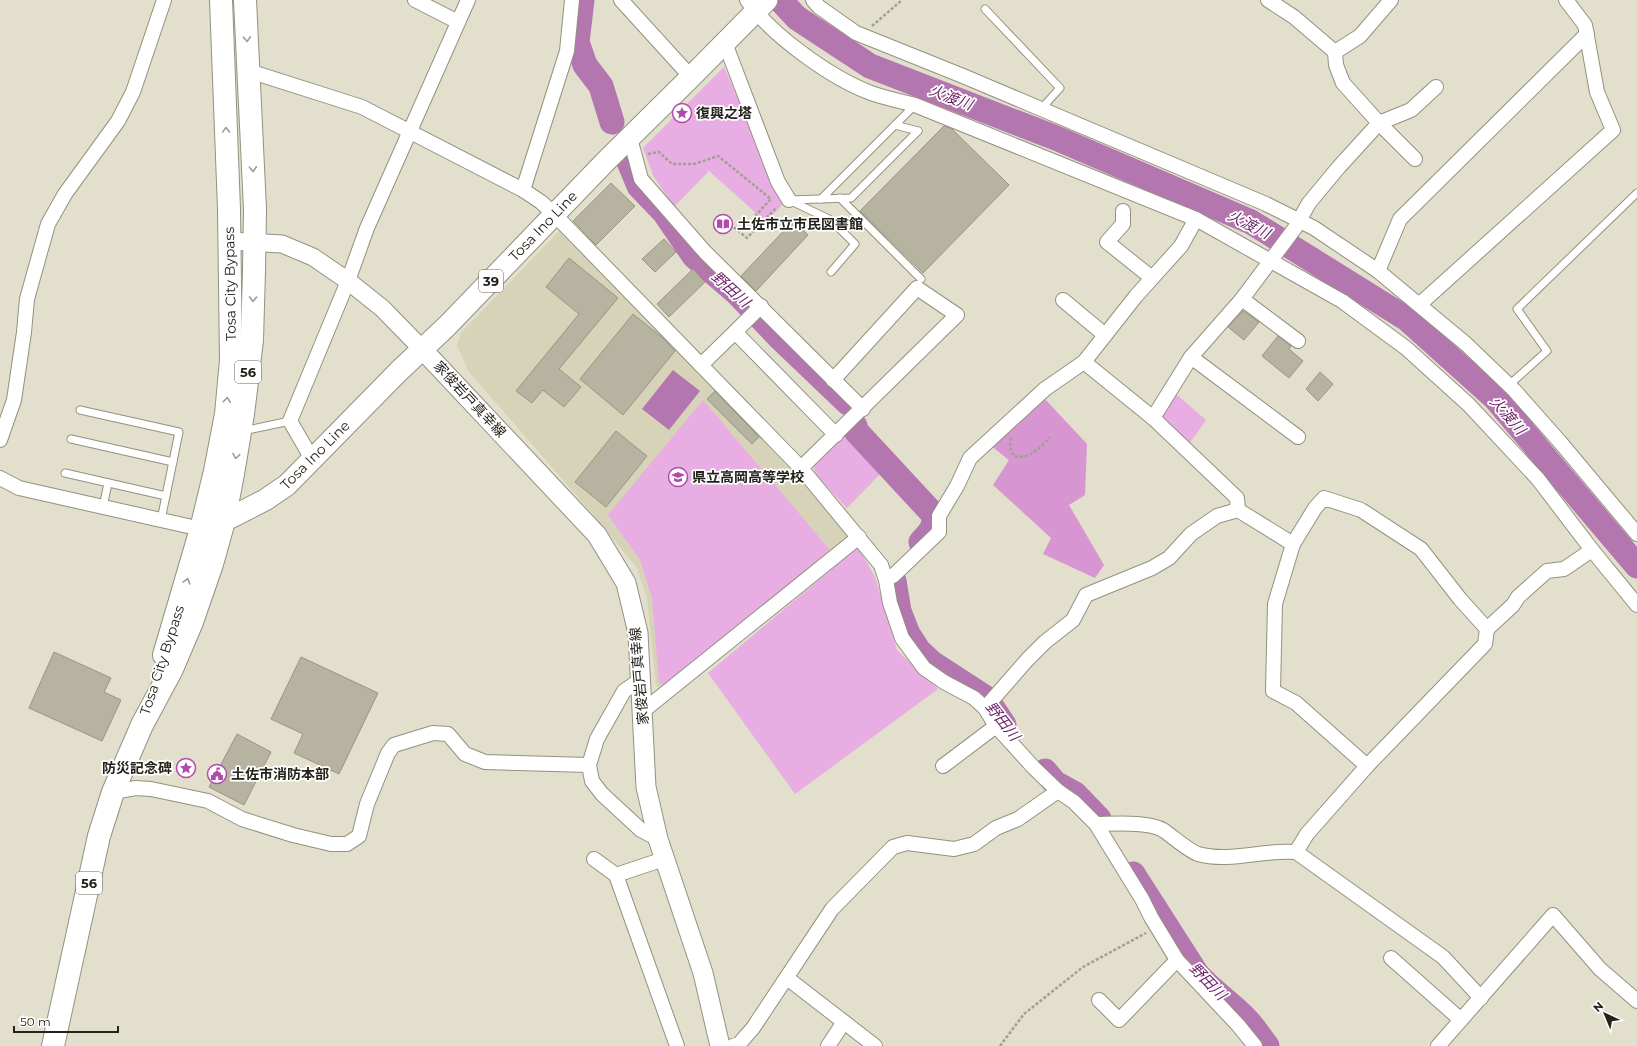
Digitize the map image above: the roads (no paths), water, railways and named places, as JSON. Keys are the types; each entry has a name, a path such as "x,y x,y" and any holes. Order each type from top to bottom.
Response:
{"highway":[{"name":"Tosa City Bypass","path":"142,725 178,614 201,529 215,471 226,414 231,360 230,241 221,0"},
{"name":"Tosa City Bypass","path":"142,725 172,669 192,622 212,564 224,521 240,431 252,340 255,242 255,209 245,0"},
{"name":"56","path":"53,1046 99,836 113,792 142,725"}],"main road":[{"name":"Tosa Ino Line","path":"201,529 224,521 265,500 287,485 399,371 447,326 604,162 633,147 692,77 725,43 758,4"},
{"name":"家俊岩戸真幸線","path":"422,349 597,535 626,583 638,633 646,787 664,859 703,973 720,1046"}],"street":[{"path":"0,440 14,400 24,332 27,299 48,224 65,194 118,121 134,92 164,0"},
{"path":"416,0 458,22"},
{"path":"312,459 290,421 348,281 367,228 468,0"},
{"path":"523,190 567,51 572,0"},
{"path":"621,0 692,77"},
{"path":"813,0 820,7 856,33 1266,204 1297,224 1314,228 1378,271 1420,304 1466,344 1509,385 1560,442 1637,534"},
{"path":"1268,0 1294,17 1335,52 1336,65 1343,83 1379,123 1415,159"},
{"path":"1335,52 1360,36 1391,0"},
{"path":"1420,304 1613,130 1597,92 1585,25 1566,0"},
{"path":"758,4 778,34 825,70 870,92 914,106 1196,219 1273,256 1342,301 1406,348 1469,405 1538,479 1592,550 1637,605"},
{"path":"1378,271 1400,219 1587,34"},
{"path":"725,43 778,182 788,198"},
{"path":"249,71 362,107 523,190 541,202 554,214 801,468 881,565 886,580 890,603 902,638 924,668 944,682 974,698 985,708 996,726 1058,791 1074,802 1096,824 1142,899 1156,927 1176,960 1238,1025 1255,1046"},
{"path":"1153,418 1192,357 1242,298 1297,224 1309,203 1338,168 1379,123 1410,110 1436,87"},
{"path":"633,147 641,179 705,252 863,409"},
{"path":"1122,211 1123,224 1107,242 1152,278"},
{"path":"886,580 894,575 939,532 938,516 957,486 970,458 1045,389 1084,362 1136,296 1181,246 1196,219"},
{"path":"230,241 282,244 313,257 348,281 382,308 422,349"},
{"path":"801,468 863,409 956,315 917,288 833,380"},
{"path":"1242,298 1298,341"},
{"path":"1063,300 1105,335"},
{"path":"701,365 761,306"},
{"path":"735,332 836,435"},
{"path":"1192,357 1298,437"},
{"path":"1084,362 1153,418 1237,498 1238,510"},
{"path":"0,478 19,488 201,529"},
{"path":"1367,766 1296,703 1273,691 1275,604 1293,544 1315,508 1324,498 1361,510 1421,549 1460,599 1487,629"},
{"path":"985,708 1026,660 1045,642 1073,620 1086,595 1152,568 1169,558 1191,534 1217,516 1238,510 1293,544"},
{"path":"643,711 859,537"},
{"path":"1296,852 1307,834 1367,766 1486,644 1487,629 1513,605 1518,597 1548,571 1564,569 1592,550"},
{"path":"640,680 624,691 597,739 589,765 592,781 602,794 641,830 658,839"},
{"path":"943,766 996,726"},
{"path":"113,792 136,788 151,789 208,801 242,819 293,835 331,844 347,844 359,836 367,804 388,753 394,745 433,733 448,734 465,754 486,762 589,765"},
{"path":"733,1046 738,1044 754,1028 832,909 893,847 907,843 954,849 974,844 996,828 1018,819 1058,791"},
{"path":"1096,824 1132,823 1161,829 1197,854 1225,858 1279,850 1296,852 1443,957 1481,998"},
{"path":"594,859 616,875 677,1046"},
{"path":"616,875 664,859"},
{"path":"1438,1046 1553,915 1600,969 1637,1001"},
{"path":"1391,958 1461,1020"},
{"path":"1099,1000 1120,1020 1176,960"},
{"path":"786,978 875,1046"},
{"path":"828,1046 844,1022"}],"lane":[{"path":"984,9 1060,88 1041,109"},
{"path":"822,199 914,106"},
{"path":"788,198 851,198 918,131 895,125"},
{"path":"1509,385 1547,351 1517,309 1637,193"},
{"path":"788,198 831,220 855,244 831,272"},
{"path":"840,198 921,279"},
{"path":"80,410 179,432 161,520"},
{"path":"240,431 290,421"},
{"path":"71,439 173,462"},
{"path":"65,473 166,496"},
{"path":"103,507 108,483"}],"waterway":[{"name":"野田川","path":"582,0 577,42 585,65 601,86 612,122"},
{"name":"火渡川","path":"780,0 797,18 870,66 1056,138 1251,222 1407,319 1495,398 1637,566"},
{"name":"野田川","path":"627,157 639,186 664,212 694,256 737,293 781,339 848,403"},
{"name":"野田川","path":"855,426 856,431 933,514 933,526 921,542"},
{"name":"野田川","path":"894,581 899,611 908,634 919,651 932,663 986,698 1004,725"},
{"name":"野田川","path":"1045,771 1055,783 1075,794 1099,819"},
{"name":"野田川","path":"1133,874 1197,974 1246,1019 1267,1046"}],"place":[{"name":"復興之塔","path":"682,113"},
{"name":"土佐市立市民図書館","path":"723,224"},
{"name":"県立高岡高等学校","path":"678,477"},
{"name":"防災記念碑","path":"186,768"},
{"name":"土佐市消防本部","path":"217,774"}]}
